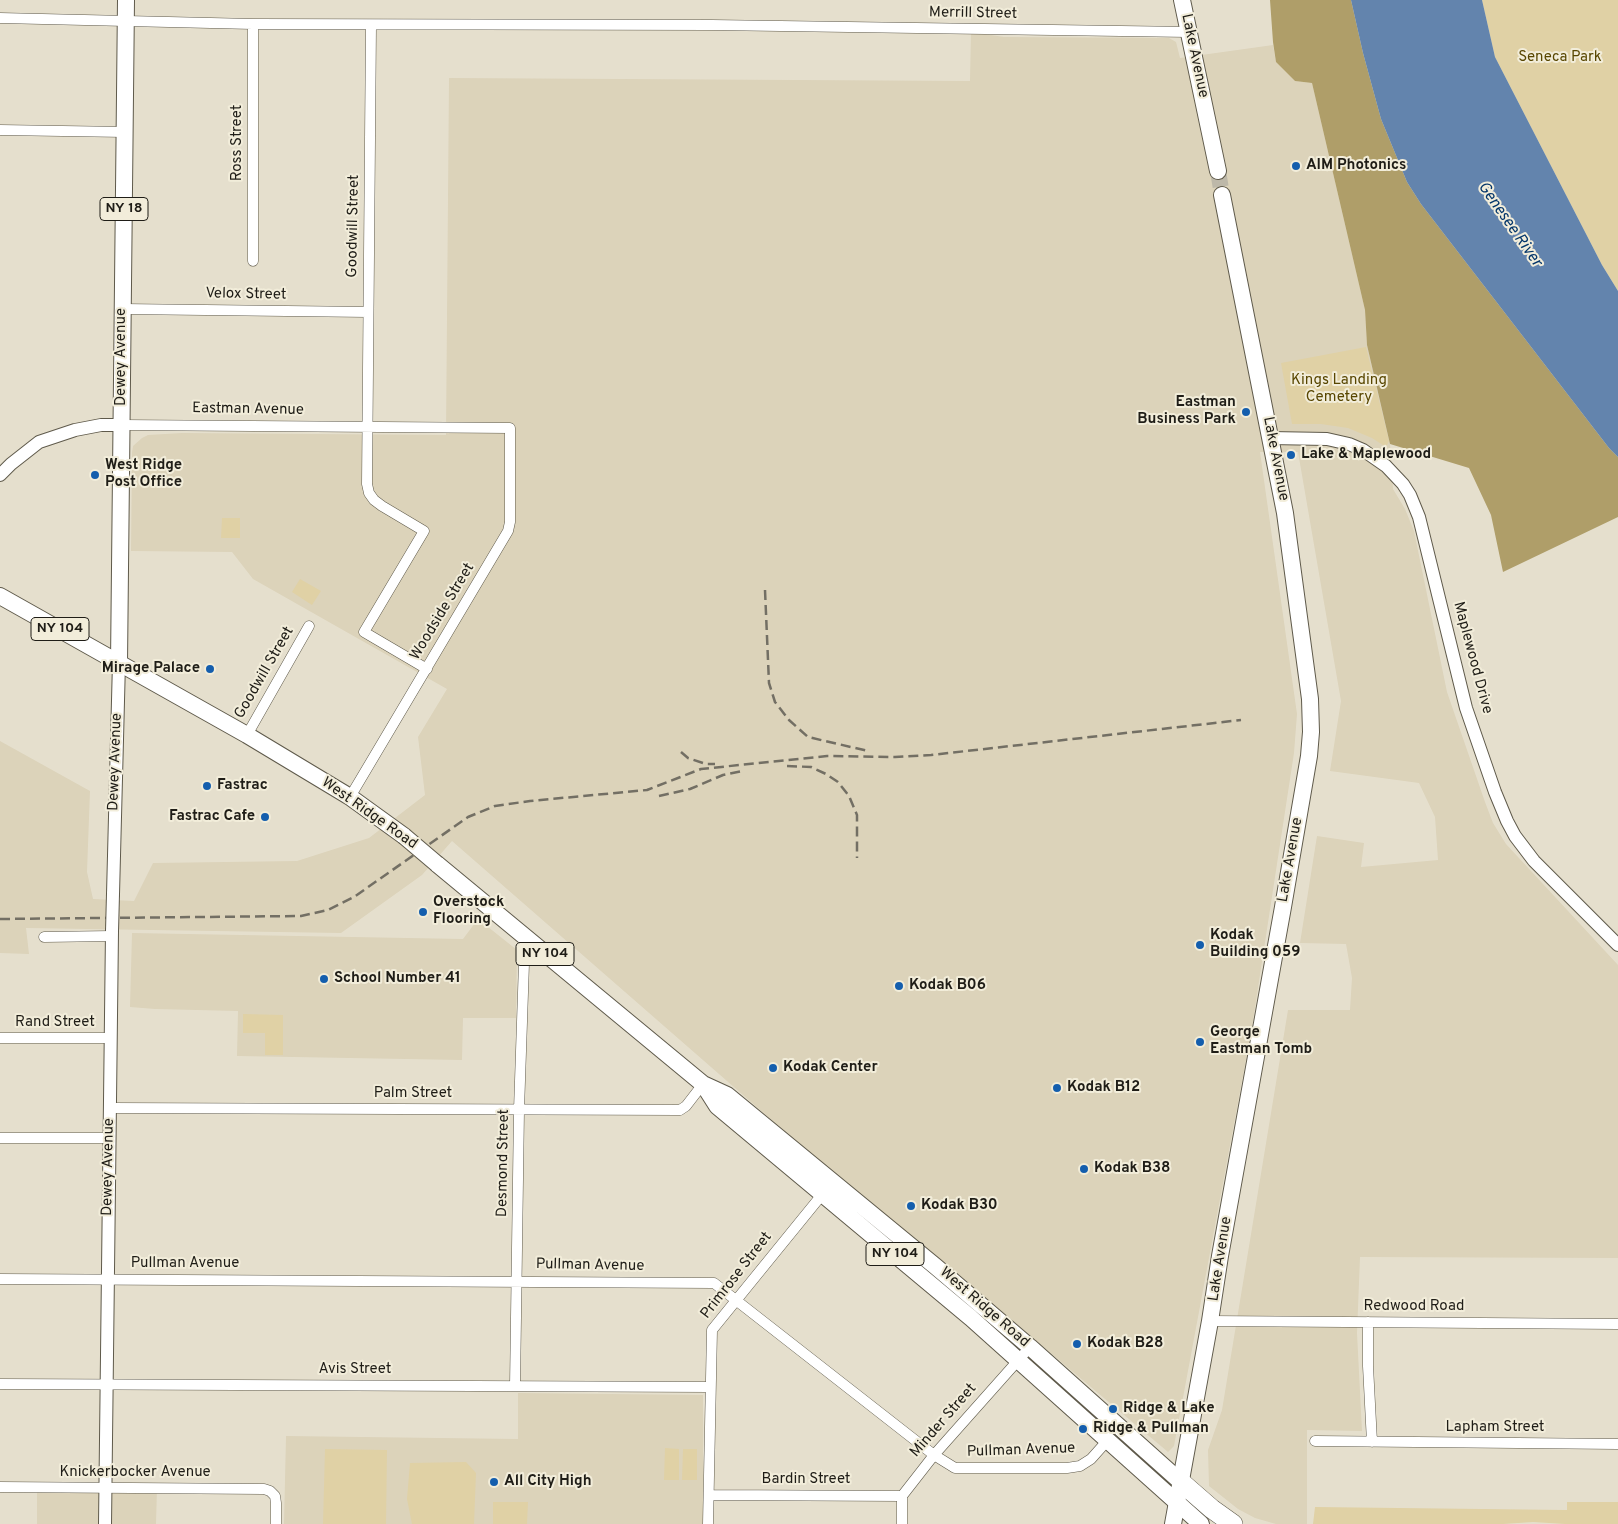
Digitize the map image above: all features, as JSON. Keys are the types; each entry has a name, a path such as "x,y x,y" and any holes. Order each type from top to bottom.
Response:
{"highway":[{"name":"West Ridge Road","path":"1181,1482 1212,1509 1233,1524"}],"main road":[{"name":"Dewey Avenue","path":"119,662 126,0"},
{"name":"Lake Avenue","path":"1182,0 1218,171"},
{"name":"Lake Avenue","path":"1173,1524 1285,897 1311,740 1310,699 1283,498 1222,195"},
{"name":"West Ridge Road","path":"0,596 246,735 350,797 404,836 703,1084 727,1095 1017,1360 1201,1524"},
{"name":"West Ridge Road","path":"827,1188 936,1266 1030,1346 1181,1482"}],"street":[{"name":"Merrill Street","path":"0,18 254,24 712,25 1189,32"},
{"name":"Ross Street","path":"253,261 254,24"},
{"name":"Goodwill Street","path":"371,25 367,484 374,500 424,531 364,632 427,669"},
{"path":"0,130 125,132"},
{"name":"Velox Street","path":"123,309 368,312"},
{"name":"Eastman Avenue","path":"0,475 39,442 101,424 510,428"},
{"name":"Woodside Street","path":"350,797 508,532 510,522 510,428"},
{"name":"Maplewood Drive","path":"1270,438 1328,439 1349,444 1363,450 1386,466 1403,484 1419,517 1466,708 1504,814 1515,836 1534,861 1618,945"},
{"name":"Goodwill Street","path":"246,735 309,626"},
{"name":"Dewey Avenue","path":"105,1524 112,934 119,662"},
{"path":"44,937 112,934"},
{"name":"Desmond Street","path":"515,1386 519,1110 524,963 530,942"},
{"name":"Rand Street","path":"0,1038 111,1038"},
{"name":"Palm Street","path":"110,1108 680,1110 686,1106 703,1084"},
{"path":"0,1138 110,1138"},
{"name":"Primrose Street","path":"708,1524 711,1332 827,1188"},
{"name":"Pullman Avenue","path":"0,1279 714,1283 934,1455 950,1465 962,1469 1067,1468 1080,1466 1091,1458 1107,1441"},
{"name":"Redwood Road","path":"1210,1321 1618,1324"},
{"path":"1368,1322 1372,1442"},
{"name":"Minder Street","path":"902,1496 934,1455 1030,1346"},
{"name":"Avis Street","path":"0,1384 710,1387"},
{"name":"Lapham Street","path":"1315,1442 1618,1444"},
{"name":"Knickerbocker Avenue","path":"0,1486 264,1489 270,1491 275,1496 276,1524"},
{"name":"Bardin Street","path":"709,1495 902,1496"},
{"path":"902,1496 902,1524"}],"shaded area":[{"path":"1270,0 1351,0 1381,119 1407,182 1421,204 1609,448 1618,457 1618,517 1503,572 1491,515 1469,468 1390,444 1367,345 1365,310 1312,83 1295,81 1276,62"},
{"name":"Eastman Business Park","path":"971,32 1004,37 1169,38 1176,42 1180,58 1273,45 1276,62 1295,81 1312,83 1365,310 1367,345 1390,444 1393,489 1405,509 1414,531 1447,692 1485,802 1493,823 1506,844 1618,965 1618,1258 1360,1257 1357,1333 1362,1431 1307,1430 1307,1524 1276,1524 1255,1518 1238,1509 1209,1486 1208,1450 1222,1410 1288,1010 1350,1010 1352,978 1346,944 1300,943 1317,836 1364,843 1361,867 1438,860 1435,817 1419,783 1330,771 1341,701 1298,452 1260,452 1297,714 1294,753 1252,1027 1174,1446 1168,1452 790,1136 452,841 422,875 341,933 26,928 29,954 0,953 0,741 90,791 87,872 93,899 134,901 153,863 297,861 369,838 425,795 418,737 447,689 253,579 232,552 131,551 132,453 133,446 148,435 182,433 446,435 449,78 970,81"},
{"name":"School Number 41","path":"478,919 517,950 516,1018 463,1018 462,1060 237,1056 238,1011 130,1007 132,933 463,939"},
{"name":"All City High","path":"518,1393 703,1395 703,1524 284,1524 286,1436 518,1439"},
{"path":"37,1487 157,1488 156,1524 37,1524"}],"green space":[{"name":"Seneca Park","path":"1482,0 1618,0 1618,291 1602,265 1495,57"},
{"name":"Kings Landing Cemetery","path":"1366,347 1389,441 1386,447 1372,438 1348,428 1321,424 1292,424 1281,363"},
{"path":"222,518 240,518 240,538 221,538"},
{"path":"300,579 321,591 312,605 292,592"},
{"path":"243,1014 283,1015 283,1055 265,1055 265,1033 243,1033"},
{"path":"665,1448 679,1449 679,1480 664,1480"},
{"path":"325,1449 387,1450 386,1524 323,1524"},
{"path":"683,1449 697,1449 697,1480 682,1480"},
{"path":"466,1462 476,1473 474,1524 412,1524 407,1499 410,1463"},
{"path":"493,1502 528,1502 527,1524 493,1524"},
{"path":"1567,1502 1618,1502 1618,1524 1533,1522 1503,1524 1313,1524 1315,1507 1567,1510"}],"water":[{"name":"Genesee River","path":"1351,0 1482,0 1495,57 1602,265 1618,291 1618,457 1609,448 1421,204 1407,182 1381,119"}],"tunnel":[{"path":"1218,171 1222,195"}],"railway":[{"path":"765,590 769,683 775,702 789,720 808,737 868,751"},
{"path":"0,919 301,916 328,910 354,897 468,817 495,806 647,790 701,769 827,756 895,757 931,755 1241,720"},
{"path":"681,752 688,758 706,764 715,764"},
{"path":"787,766 811,767 826,774 838,782 849,796 857,815 857,858"},
{"path":"659,796 690,789 723,775 742,771"}],"place":[{"name":"AIM Photonics","path":"1296,166"},
{"name":"Eastman Business Park","path":"1246,412"},
{"name":"Lake & Maplewood","path":"1291,455"},
{"name":"West Ridge Post Office","path":"95,475"},
{"name":"Mirage Palace","path":"210,669"},
{"name":"Fastrac","path":"207,786"},
{"name":"Fastrac Cafe","path":"265,817"},
{"name":"Overstock Flooring","path":"423,912"},
{"name":"Kodak Building 059","path":"1200,945"},
{"name":"School Number 41","path":"324,979"},
{"name":"Kodak B06","path":"899,986"},
{"name":"George Eastman Tomb","path":"1200,1042"},
{"name":"Kodak Center","path":"773,1068"},
{"name":"Kodak B12","path":"1057,1088"},
{"name":"Kodak B38","path":"1084,1169"},
{"name":"Kodak B30","path":"911,1206"},
{"name":"Kodak B28","path":"1077,1344"},
{"name":"Ridge & Lake","path":"1113,1409"},
{"name":"Ridge & Pullman","path":"1083,1429"},
{"name":"All City High","path":"494,1482"}]}
